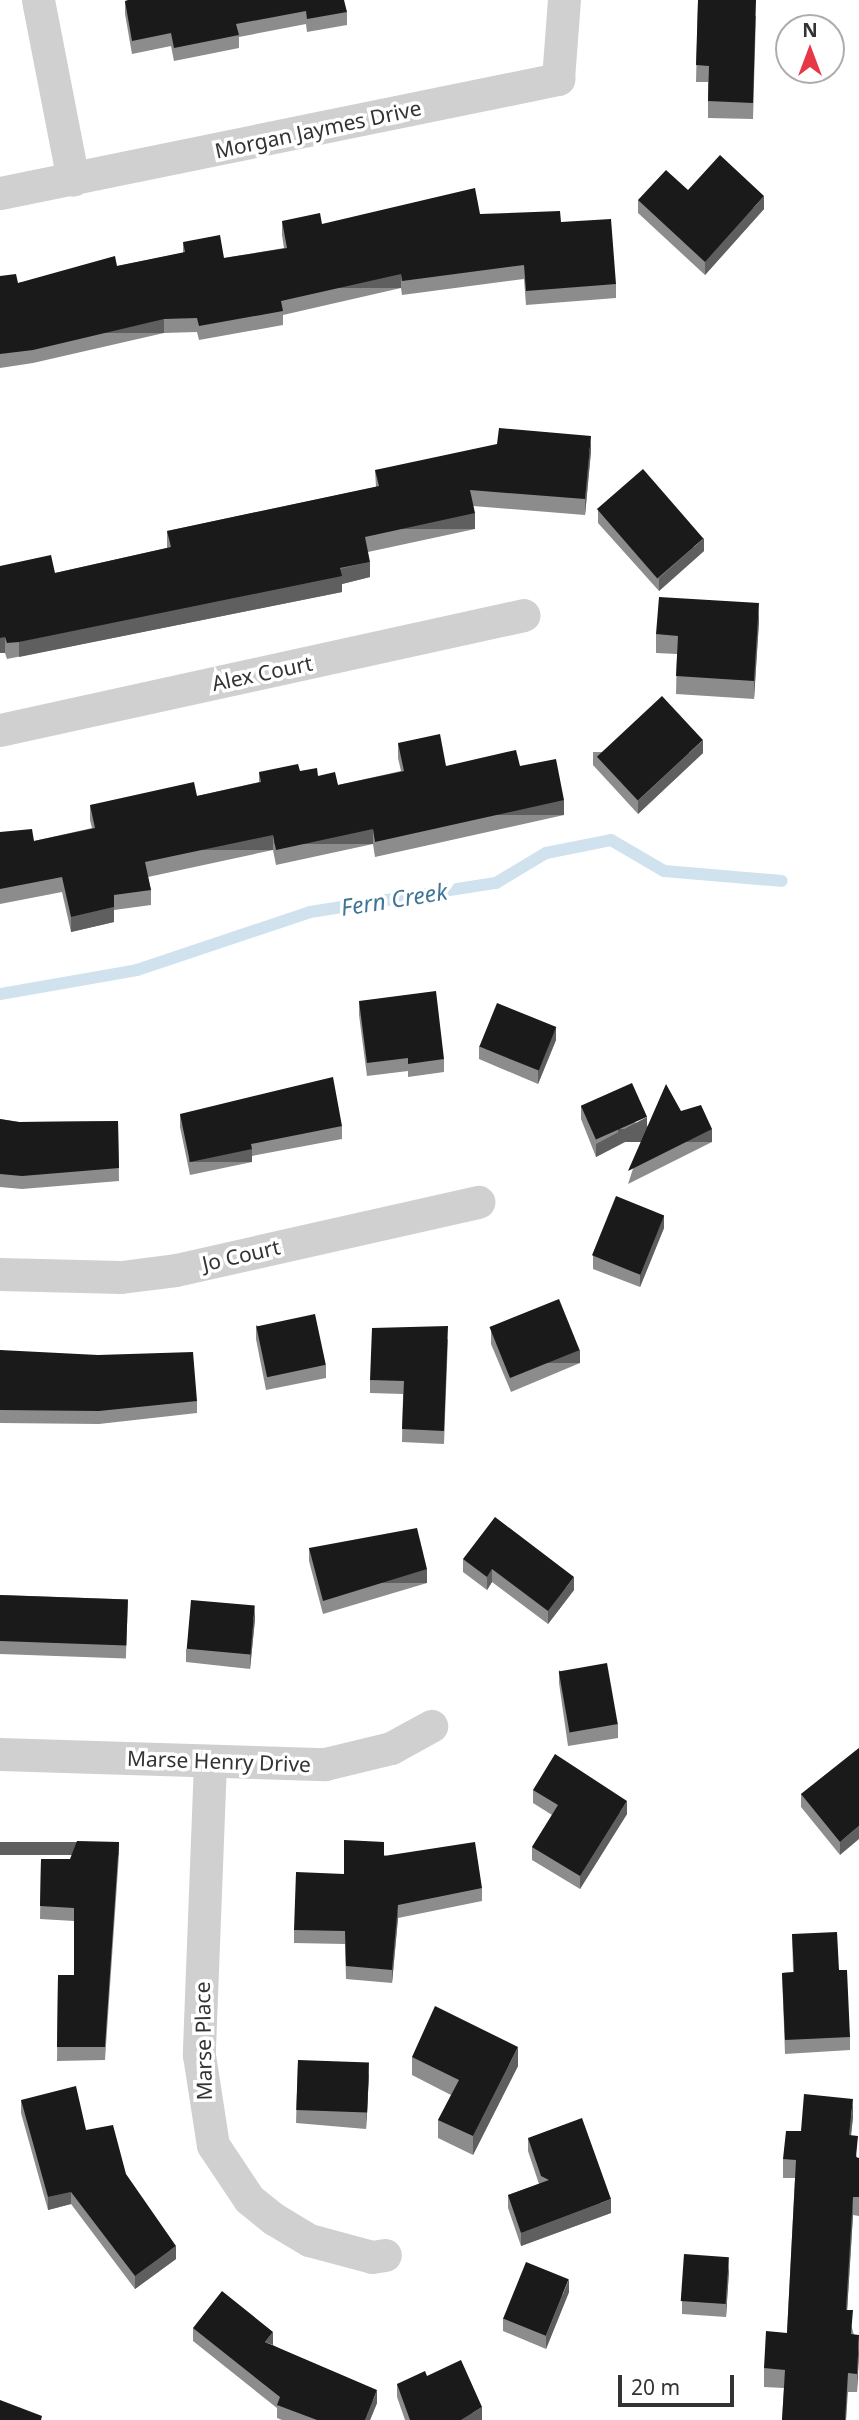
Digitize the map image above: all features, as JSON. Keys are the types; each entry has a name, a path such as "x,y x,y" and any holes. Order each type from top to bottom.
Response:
{"street":[{"path":"38,0 73,180"},
{"name":"Morgan Jaymes Drive","path":"0,193 558,79 564,0"},
{"name":"Alex Court","path":"0,730 524,615"},
{"name":"Jo Court","path":"0,1274 121,1277 176,1270 478,1202"},
{"name":"Marse Henry Drive","path":"0,1754 325,1764 391,1748 431,1726"},
{"name":"Marse Place","path":"210,1762 199,2055 213,2145 249,2199 274,2219 309,2239 372,2257 385,2255"}],"building":[{"path":"344,0 347,12 307,19 306,11 236,24 239,35 174,48 171,33 132,41 125,1"},
{"path":"698,0 756,0 753,103 708,101 709,66 696,65"},
{"path":"720,155 764,196 705,262 638,200 666,170 688,190"},
{"path":"475,188 480,214 560,211 561,222 611,219 616,284 526,291 524,265 402,281 401,274 281,301 283,311 199,326 197,318 164,319 33,350 0,354 0,276 16,274 18,283 115,256 117,266 185,252 183,242 220,235 224,258 287,248 282,221 320,213 322,224"},
{"path":"499,428 591,436 585,499 470,490 475,513 365,537 370,562 340,568 342,576 19,642 7,643 5,637 0,638 0,566 51,555 55,573 171,547 167,531 379,486 375,470 497,444"},
{"path":"643,469 703,538 657,578 597,509"},
{"path":"659,597 759,603 754,681 676,676 678,636 656,634"},
{"path":"662,696 703,740 638,801 597,757"},
{"path":"440,734 446,766 516,750 520,766 556,759 564,800 375,842 373,829 276,850 273,835 145,862 151,890 114,895 114,907 71,917 62,877 0,889 0,832 32,829 34,841 95,828 90,805 194,782 197,796 261,782 259,772 298,764 300,771 317,768 318,776 335,772 338,785 404,771 398,743"},
{"path":"436,991 444,1059 408,1064 408,1058 367,1063 359,1001"},
{"path":"497,1003 556,1027 539,1071 479,1047"},
{"path":"333,1077 342,1126 251,1144 252,1149 190,1162 180,1114"},
{"path":"632,1083 647,1117 596,1140 581,1106"},
{"path":"666,1084 681,1111 701,1105 712,1129 628,1171"},
{"path":"0,1119 19,1122 118,1121 119,1168 22,1176 0,1174"},
{"path":"616,1196 664,1215 640,1275 592,1255"},
{"path":"559,1299 580,1350 510,1378 489,1327"},
{"path":"315,1314 326,1365 267,1377 256,1326"},
{"path":"448,1326 444,1431 402,1429 404,1381 370,1380 372,1328"},
{"path":"0,1350 98,1355 193,1352 197,1401 99,1411 0,1410"},
{"path":"495,1517 574,1577 548,1611 492,1569 487,1577 463,1559"},
{"path":"417,1528 427,1569 323,1601 309,1548"},
{"path":"0,1595 128,1599 126,1645 0,1641"},
{"path":"191,1600 255,1606 250,1654 187,1649"},
{"path":"607,1663 618,1724 570,1733 559,1672"},
{"path":"859,1748 859,1826 840,1842 801,1794"},
{"path":"555,1754 627,1801 580,1876 532,1847 558,1805 533,1790"},
{"path":"344,1840 384,1842 384,1856 475,1842 482,1888 398,1905 392,1970 346,1966 345,1931 294,1930 296,1872 344,1874"},
{"path":"77,1841 119,1842 105,2047 57,2047 58,1975 74,1975 74,1908 40,1906 41,1859 70,1859"},
{"path":"837,1932 839,1970 847,1970 850,2037 785,2040 782,1973 794,1972 792,1934"},
{"path":"435,2006 518,2047 473,2136 438,2120 459,2080 412,2057"},
{"path":"298,2060 369,2062 367,2112 296,2110"},
{"path":"76,2086 86,2130 113,2125 126,2174 176,2246 135,2276 71,2192 48,2197 21,2100"},
{"path":"804,2094 853,2099 849,2135 858,2136 856,2157 859,2158 859,2197 853,2197 846,2310 853,2310 851,2334 859,2335 857,2374 848,2373 845,2420 782,2420 785,2370 764,2368 766,2331 787,2333 796,2160 783,2159 786,2131 801,2131"},
{"path":"582,2118 611,2199 521,2233 508,2195 549,2180 541,2176 528,2138"},
{"path":"684,2254 729,2257 726,2304 681,2301"},
{"path":"526,2262 569,2279 546,2336 503,2319"},
{"path":"222,2291 273,2332 265,2342 377,2390 365,2420 317,2420 277,2405 280,2397 193,2328"},
{"path":"461,2360 482,2407 461,2420 410,2420 397,2384 425,2371 427,2376"},
{"path":"0,2400 42,2416 41,2420 0,2420"}],"waterway":[{"name":"Fern Creek","path":"0,994 137,970 310,912 496,883 546,853 611,840 664,871 782,881"}]}
